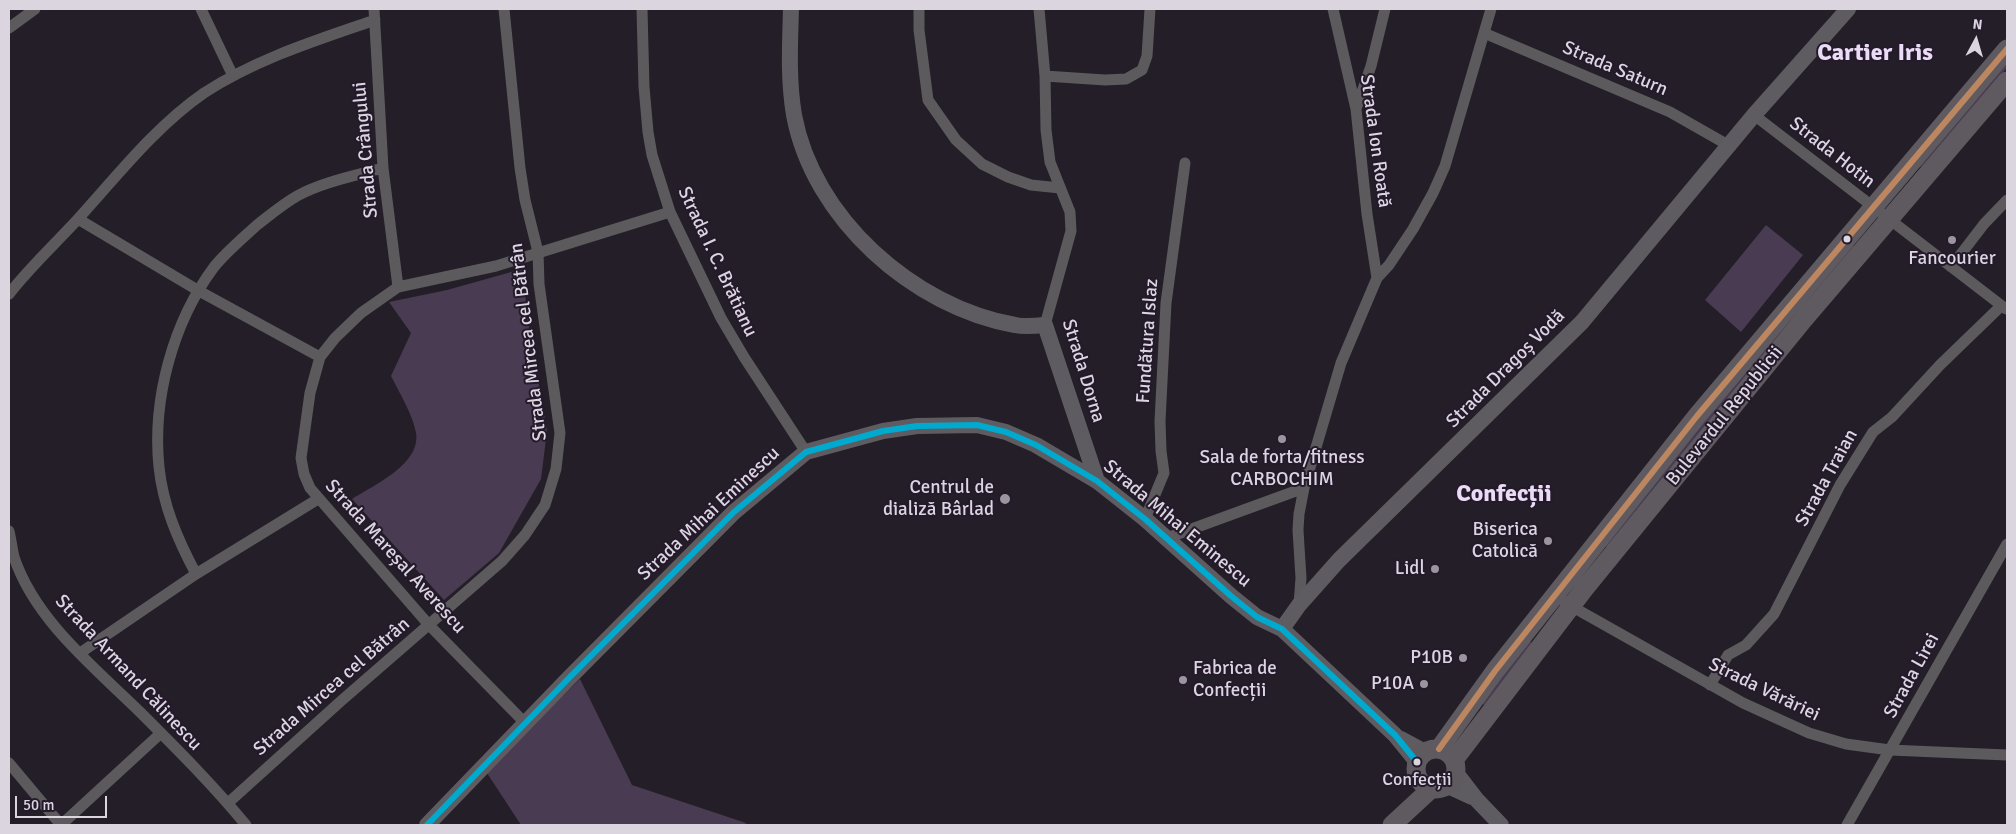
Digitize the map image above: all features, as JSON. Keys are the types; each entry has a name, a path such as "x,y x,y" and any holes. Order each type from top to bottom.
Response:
{"main road":[{"path":"791,9 788,68 794,115 816,178 831,204 863,242 886,264 934,295 956,307 987,319 1016,326 1045,326"},
{"name":"Strada Dragoș Vodă","path":"1282,630 1299,605 1339,560 1582,322 1728,145 1848,9"},
{"name":"Bulevardul Republicii","path":"1391,825 1442,778 1571,606 1804,319 2007,49"},
{"name":"Bulevardul Republicii","path":"1427,754 1697,416 1882,213 2007,81"},
{"name":"Strada Dorna","path":"1045,326 1097,481"},
{"name":"Strada Mihai Eminescu","path":"428,825 568,679 734,512 806,452 883,431 917,426 978,425 1006,432 1036,445 1097,481 1167,538 1230,596 1258,617 1282,630"},
{"path":"1282,630 1395,735 1427,754 1445,751 1442,778"},
{"path":"1427,754 1416,776 1442,778 1476,799 1501,825"}],"street":[{"path":"9,28 35,9"},
{"path":"201,9 234,76"},
{"name":"Strada Mircea cel Bătrân","path":"228,803 341,701 502,561 525,535 545,505 556,469 560,433 539,284 538,252 525,200 520,168 504,9"},
{"name":"Strada I. C. Brătianu","path":"642,9 644,87 648,132 652,155 670,212 721,318 806,452"},
{"path":"919,9 918,30 928,100 956,140 982,164 1008,177 1031,186 1060,188"},
{"name":"Strada Dorna","path":"1038,9 1045,76 1046,130 1050,162 1070,212 1071,231 1045,326"},
{"path":"1045,76 1105,80 1126,79 1142,70 1147,56 1150,9"},
{"name":"Strada Ion Roată","path":"1333,9 1356,109 1367,214 1377,278"},
{"path":"1356,109 1372,66 1385,9"},
{"path":"1299,605 1301,578 1298,530 1304,488 1341,363 1377,278 1389,265 1408,236 1433,193 1445,166 1491,9"},
{"path":"9,294 23,276 78,219 120,171 163,128 204,94 234,76 374,14"},
{"name":"Strada Crângului","path":"374,14 383,168 398,287"},
{"name":"Strada Saturn","path":"1484,33 1670,112 1728,145"},
{"name":"Strada Hotin","path":"1754,115 2004,308"},
{"name":"Fundătura Islaz","path":"1145,519 1164,472 1160,452 1160,421 1166,303 1185,163"},
{"path":"196,574 179,542 167,507 160,468 158,437 161,399 179,330 199,291 215,266 270,214 297,196 338,180 383,168"},
{"path":"1951,267 1984,224 2007,200"},
{"name":"Strada Mareșal Averescu","path":"526,724 429,625 310,488 304,474 301,458 310,393 320,357 335,338 361,313 398,287 496,266 670,212"},
{"path":"78,219 199,291 320,357"},
{"name":"Strada Traian","path":"1710,685 1728,655 1746,645 1774,614 1840,485 1873,432 1892,417 1940,365 2004,308"},
{"path":"1167,538 1304,488"},
{"path":"80,653 196,574 318,499"},
{"name":"Strada Armand Călinescu","path":"9,531 12,559 40,607 80,653 161,733 228,803 246,825"},
{"name":"Strada Lirei","path":"1847,825 2007,544"},
{"name":"Strada Vărăriei","path":"1555,595 1710,685 1777,720 1809,733 1846,744 1890,750 2007,756"},
{"path":"9,763 61,825 161,733"}],"shaded area":[{"path":"2007,59 2007,68 1921,167 1917,164"},
{"path":"1766,225 1803,255 1741,332 1705,300"},
{"path":"1848,243 1854,247 1608,548 1602,544"},
{"path":"522,269 529,327 547,431 541,479 499,553 444,600 352,499 383,480 404,464 416,444 416,433 412,419 391,376 411,333 389,302 447,290"},
{"path":"1527,639 1532,643 1484,705 1480,702"},
{"path":"580,679 632,785 746,823 745,825 521,825 485,770"}],"transit line":[{"path":"1439,749 1495,671 1697,416 2007,49"},
{"path":"427,825 568,679 734,512 806,452 883,431 917,426 977,425 1006,432 1036,445 1097,481 1145,519 1257,617 1282,629 1395,735 1417,762"}],"place":[{"name":"Fancourier","path":"1952,240"},
{"name":"Sala de forta/fitness CARBOCHIM","path":"1282,439"},
{"name":"Centrul de dializă Bârlad","path":"1005,499"},
{"name":"Biserica Catolică","path":"1548,541"},
{"name":"Lidl","path":"1435,569"},
{"name":"P10B","path":"1463,658"},
{"name":"Fabrica de Confecții","path":"1183,680"},
{"name":"P10A","path":"1424,684"},
{"name":"Confecții","path":"1417,762"}],"district":[{"name":"Cartier Iris","path":"1875,54"},
{"name":"Confecții","path":"1504,495"}]}
